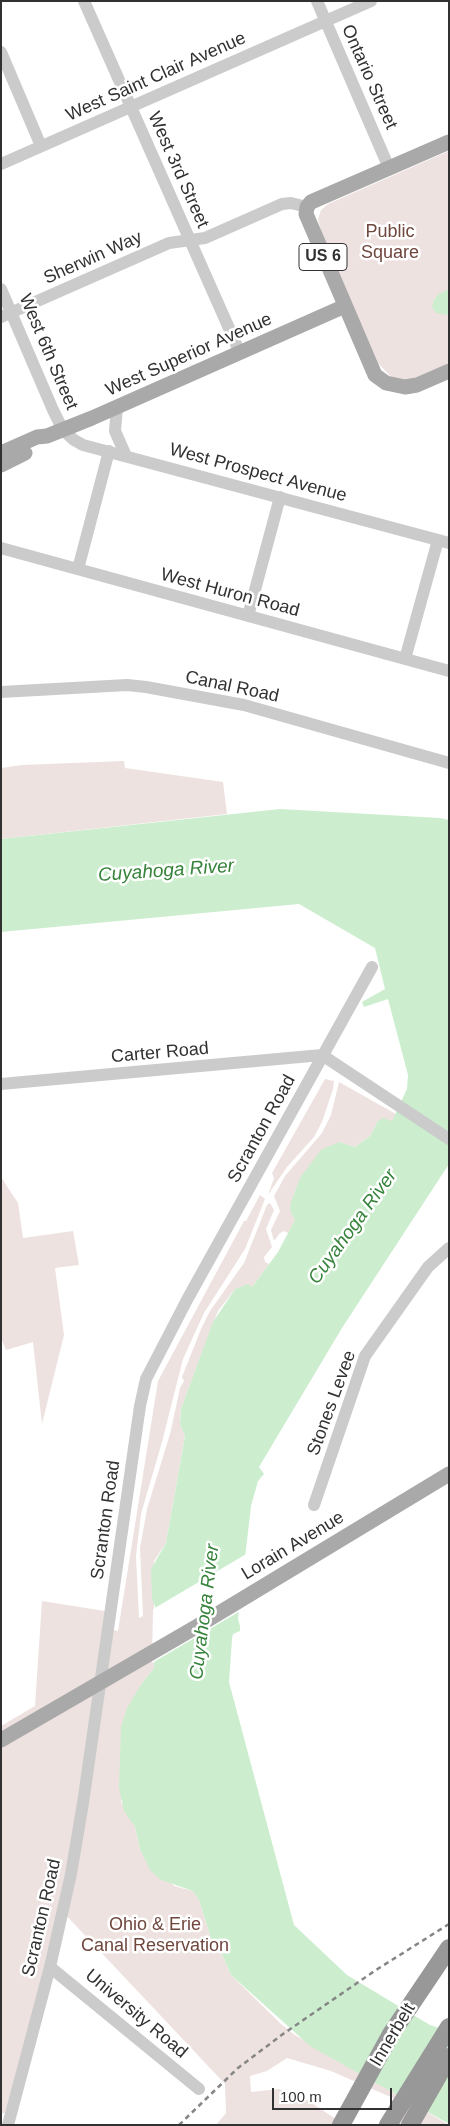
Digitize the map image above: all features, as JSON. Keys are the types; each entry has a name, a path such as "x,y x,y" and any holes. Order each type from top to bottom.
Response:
{"highway":[{"name":"Innerbelt","path":"341,2125 391,2034 446,1949"},
{"path":"388,2125 449,2027"},
{"path":"410,2125 449,2057"}],"main road":[{"path":"307,207 317,199 449,142"},
{"name":"US 6","path":"307,207 307,218 372,371 386,383 400,387 410,387 449,370"},
{"name":"West Superior Avenue","path":"1,453 37,437 47,436 63,430 117,407 345,306"},
{"name":"West Superior Avenue","path":"1,465 43,444 47,436"},
{"name":"Lorain Avenue","path":"1,1740 196,1627 449,1474"}],"street":[{"name":"West 3rd Street","path":"84,1 240,353"},
{"name":"Ontario Street","path":"317,1 390,168"},
{"name":"West Saint Clair Avenue","path":"1,164 371,1"},
{"path":"1,52 41,146"},
{"name":"Sherwin Way","path":"7,315 169,243 206,238 282,204 291,203 307,207"},
{"name":"West 6th Street","path":"1,289 7,315 63,430"},
{"path":"117,407 116,431 126,456"},
{"name":"West Prospect Avenue","path":"63,430 70,438 83,445 443,541"},
{"path":"78,570 110,451"},
{"path":"248,616 280,497"},
{"path":"405,658 443,541"},
{"name":"West Huron Road","path":"1,548 449,671"},
{"name":"Canal Road","path":"1,692 127,685 146,687 252,707 449,763"},
{"name":"Scranton Road","path":"8,2125 50,1967 71,1874 83,1803 142,1393 154,1362 372,967"},
{"path":"322,1055 449,1139"},
{"name":"Carter Road","path":"1,1084 322,1055"},
{"name":"Stones Levee","path":"314,1505 366,1356 428,1267 449,1248"},
{"name":"University Road","path":"50,1967 199,2089"}],"green space":[{"name":"Public Square","path":"449,151 449,363 415,378 406,380 392,378 378,363 322,235 318,219 321,210 328,204"},
{"path":"124,761 125,768 223,782 227,814 1,839 1,768 22,765"},
{"path":"325,1079 334,1081 322,1122 314,1137 287,1167 268,1195 274,1178 272,1173"},
{"path":"339,1082 396,1114 392,1121 378,1121 370,1136 355,1147 339,1142 288,1233 284,1231 280,1233 274,1241 271,1230 280,1211 274,1196 285,1176 322,1133 331,1115"},
{"path":"1,1177 18,1203 23,1238 73,1231 79,1265 55,1268 64,1335 42,1424 33,1342 6,1350 1,1338"},
{"name":"Ohio & Erie Canal Reservation","path":"260,1195 265,1199 245,1249 204,1313 183,1359 141,1514 136,1556 139,1618 143,1616 140,1548 147,1509 170,1434 180,1388 184,1381 182,1377 210,1311 244,1263 267,1205 270,1203 274,1210 266,1229 272,1247 264,1257 265,1262 269,1264 252,1287 235,1289 218,1311 181,1409 180,1424 185,1436 166,1543 154,1561 154,1668 142,1683 121,1802 135,1827 140,1849 174,1886 193,1891 199,1900 215,1951 222,1954 231,1975 281,2024 295,2035 449,2125 389,2125 402,2102 331,2071 287,2058 267,2071 250,2076 251,2092 279,2089 307,2100 345,2125 216,2125 226,2113 225,2084 63,1912 10,2114 1,2113 1,1726 35,1706 42,1601 111,1612 108,1629 118,1631 158,1381 244,1221 246,1221"}],"water":[{"path":"449,289 449,315 436,313 432,307 434,300 439,294"},
{"name":"Cuyahoga River","path":"280,809 449,820 449,1164 342,1328 259,1467 264,1474 258,1481 251,1506 238,1619 240,1631 233,1634 229,1682 294,1925 347,1975 430,2025 449,2031 449,2124 310,2046 231,1975 222,1954 215,1951 199,1900 193,1891 161,1880 150,1870 140,1849 135,1827 124,1811 119,1788 121,1727 127,1708 142,1683 154,1668 156,1609 152,1599 151,1569 166,1543 185,1436 180,1424 181,1409 213,1322 235,1289 248,1284 252,1287 278,1252 295,1220 291,1213 290,1205 300,1178 321,1150 339,1142 355,1147 370,1136 378,1121 383,1118 392,1121 407,1089 408,1075 388,999 364,1007 362,1002 385,989 375,948 299,904 1,932 1,839"}],"pier":[{"path":"248,1553 242,1610 152,1663 153,1609"}],"railway":[{"path":"179,2125 238,2068 283,2034 376,1970 449,1924"}]}
